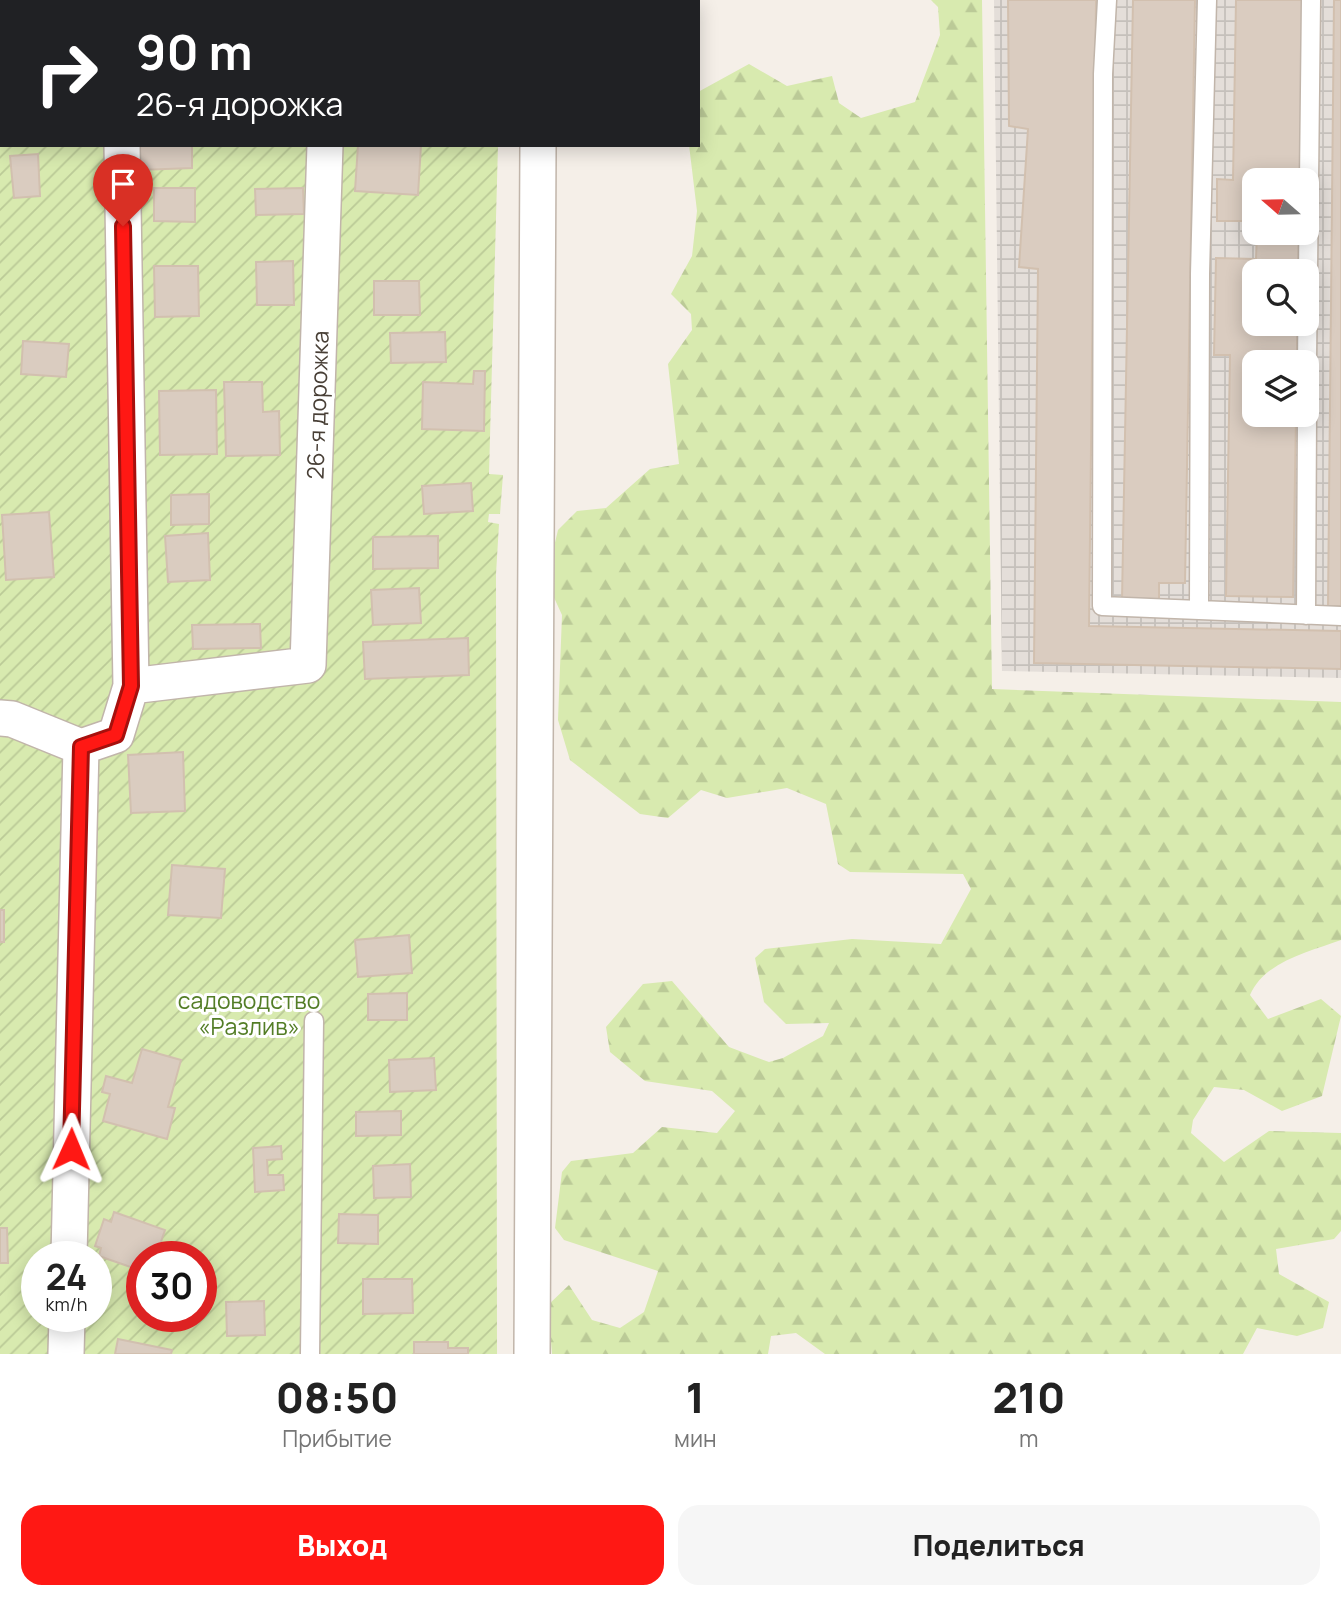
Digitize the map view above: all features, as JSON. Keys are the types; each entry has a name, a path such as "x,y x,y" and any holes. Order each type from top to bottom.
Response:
{"street":[{"path":"0,718 12,719 81,747 116,735 131,686 122,147"},
{"name":"26-я дорожка","path":"131,686 308,665 325,147"},
{"path":"532,1354 538,147"},
{"path":"69,1241 81,747"},
{"path":"66,1354 67,1332"}],"lane":[{"path":"1107,0 1103,74 1102,606 1341,616"},
{"path":"1199,610 1200,288 1207,0"},
{"path":"1307,350 1311,0"},
{"path":"1306,615 1307,427"},
{"path":"310,1354 314,1021"}],"shaded area":[{"path":"994,0 1341,0 1341,678 1002,671"}],"green space":[{"path":"931,0 982,0 992,689 1341,702 1341,940 1277,966 1257,983 1250,995 1268,1019 1321,999 1341,1016 1322,1096 1282,1111 1244,1090 1214,1087 1193,1120 1191,1133 1224,1162 1269,1131 1341,1133 1341,1231 1334,1239 1276,1249 1279,1274 1329,1302 1323,1328 1297,1336 1257,1328 1243,1354 825,1354 796,1333 771,1336 768,1354 552,1354 548,1305 569,1285 592,1320 620,1328 644,1312 658,1271 564,1240 555,1228 562,1172 571,1161 633,1153 662,1127 717,1133 735,1111 712,1091 645,1081 610,1052 606,1027 643,984 672,981 729,1047 769,1062 783,1058 823,1036 829,1023 786,1024 764,1002 755,958 765,949 852,939 941,944 971,889 963,874 850,872 838,864 826,804 787,788 727,798 701,790 668,818 640,814 570,760 558,720 562,615 546,580 558,530 577,511 606,508 650,469 679,464 668,364 692,330 691,314 671,294 692,256 697,211 689,147 700,147 700,91 749,64 787,86 832,76 839,103 861,118 915,102 940,35 938,7"},
{"name":"садоводство «Разлив»","path":"0,147 498,147 489,474 503,475 500,514 489,514 488,522 499,524 496,574 497,1354 0,1354"}],"building":[{"path":"1008,0 1096,0 1089,626 1341,631 1341,669 1034,663 1038,269 1019,267 1028,129 1009,126"},
{"path":"1133,0 1195,0 1185,583 1159,583 1159,600 1122,600"},
{"path":"1236,0 1303,0 1300,168 1242,168 1242,221 1217,221 1217,179 1233,180"},
{"path":"1334,0 1341,0 1341,606 1328,606"},
{"path":"138,147 192,147 192,168 139,170"},
{"path":"358,147 421,147 418,195 355,191"},
{"path":"38,154 40,196 14,198 10,156"},
{"path":"154,188 195,188 195,222 154,221"},
{"path":"303,188 304,214 256,215 255,189"},
{"path":"1257,245 1299,245 1298,259 1256,259"},
{"path":"1216,258 1256,259 1242,259 1242,336 1297,336 1297,350 1242,350 1242,427 1296,427 1293,597 1226,596 1230,355 1214,355"},
{"path":"293,261 294,305 257,305 256,262"},
{"path":"154,266 198,266 199,316 155,317"},
{"path":"374,281 419,281 420,315 374,315"},
{"path":"445,332 446,362 391,363 390,333"},
{"path":"23,341 69,344 66,377 21,374"},
{"path":"474,371 485,371 484,431 422,429 423,382 473,384"},
{"path":"224,382 262,382 263,412 279,411 280,455 226,456"},
{"path":"216,390 217,454 160,455 159,391"},
{"path":"471,483 473,511 424,514 422,486"},
{"path":"209,494 209,524 171,525 171,495"},
{"path":"49,512 54,577 6,580 2,515"},
{"path":"208,533 210,580 168,582 165,536"},
{"path":"438,536 438,568 373,569 373,537"},
{"path":"419,588 421,623 373,625 371,590"},
{"path":"260,624 261,648 193,649 192,625"},
{"path":"468,638 469,675 365,679 363,642"},
{"path":"183,752 185,811 131,813 128,755"},
{"path":"172,865 225,869 221,918 168,915"},
{"path":"0,910 4,910 4,942 0,942"},
{"path":"409,935 412,973 358,977 355,940"},
{"path":"407,993 407,1020 368,1020 368,994"},
{"path":"142,1049 181,1060 168,1107 175,1108 167,1139 103,1121 110,1094 102,1092 106,1076 132,1083"},
{"path":"434,1058 436,1090 390,1092 389,1060"},
{"path":"401,1111 401,1135 356,1136 356,1112"},
{"path":"281,1146 282,1159 267,1160 268,1175 283,1175 284,1190 255,1192 253,1148"},
{"path":"410,1164 411,1197 374,1198 373,1166"},
{"path":"114,1212 165,1230 161,1241 126,1241 126,1265 112,1261 112,1241 97,1241 104,1219 111,1222"},
{"path":"339,1214 378,1215 378,1244 338,1243"},
{"path":"0,1228 7,1228 8,1263 0,1263"},
{"path":"363,1279 412,1279 413,1313 363,1314"},
{"path":"264,1301 265,1335 227,1336 226,1302"},
{"path":"118,1339 172,1350 171,1354 115,1354"},
{"path":"414,1342 448,1342 448,1348 468,1348 468,1354 414,1354"}],"route":[{"path":"71,1149 81,747 116,735 131,686 123,226"}]}
